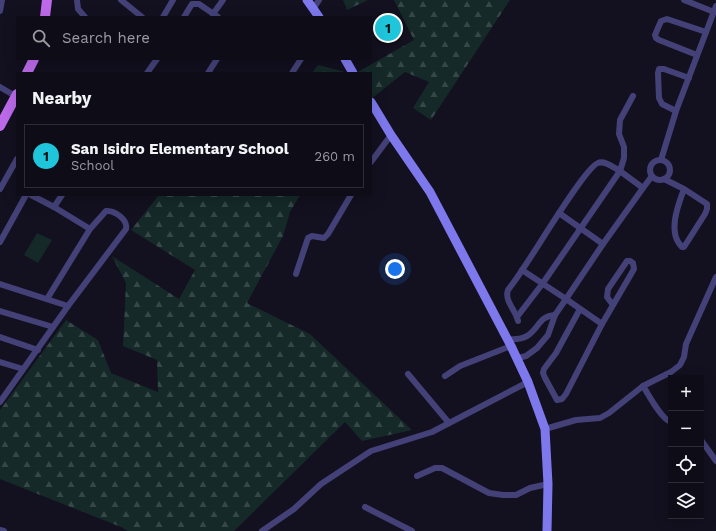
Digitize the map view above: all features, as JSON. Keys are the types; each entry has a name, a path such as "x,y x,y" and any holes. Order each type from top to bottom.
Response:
{"main road":[{"path":"45,16 47,0"},
{"path":"28,72 34,60"},
{"path":"0,126 16,98"}],"street":[{"path":"0,11 2,0"},
{"path":"77,0 78,9 84,16"},
{"path":"121,0 141,16"},
{"path":"164,16 172,0"},
{"path":"185,16 192,4 199,4 216,16 223,0"},
{"path":"307,0 318,16"},
{"path":"313,9 320,0"},
{"path":"661,160 676,111 715,9 684,0"},
{"path":"697,55 660,40 656,38 655,35 661,22 667,19 706,32"},
{"path":"149,72 156,60"},
{"path":"209,72 216,60"},
{"path":"293,72 300,60"},
{"path":"346,60 352,72"},
{"path":"676,111 662,104 659,98 659,70 664,69 689,78"},
{"path":"0,87 16,95"},
{"path":"633,96 620,120 619,134 624,147 624,158 620,172 518,319 507,298 508,290 559,213 596,163 606,163 620,172 643,188"},
{"path":"372,104 391,135 430,192 510,342 528,382 545,428 548,484 547,531"},
{"path":"372,161 391,135"},
{"path":"664,179 669,175 670,168 668,162 661,160 656,161 650,170 652,176 658,179 664,179 684,189 707,204 707,209 684,247 682,247 678,244 675,221 676,212 684,189"},
{"path":"0,189 16,161"},
{"path":"518,358 526,356 537,348 548,335 555,315 603,244 652,176"},
{"path":"0,242 25,196"},
{"path":"33,196 54,207 90,230"},
{"path":"54,207 61,196"},
{"path":"296,274 308,238 312,236 324,238 328,234 350,196"},
{"path":"0,402 68,306 126,229 126,222 114,212 106,211 90,230 47,299"},
{"path":"559,213 603,244"},
{"path":"580,309 556,353 544,369 543,373 545,378 557,400 562,399 566,394 602,324 634,269 633,263 630,261 627,261 608,289 607,297 613,305"},
{"path":"522,270 602,324"},
{"path":"545,428 576,420 600,418 609,413 643,386 671,372 680,365 684,357 686,344 716,277"},
{"path":"0,284 68,306"},
{"path":"0,311 53,327"},
{"path":"445,376 460,366 510,342 526,338 546,317 555,315"},
{"path":"0,337 38,350"},
{"path":"0,362 23,369"},
{"path":"408,374 449,423"},
{"path":"262,531 294,509 321,484 371,451 432,432 528,382"},
{"path":"643,386 662,415 668,421"},
{"path":"0,390 7,392"},
{"path":"704,444 716,460"},
{"path":"417,476 435,468 442,468 489,493 503,495 516,494 530,488 548,484"},
{"path":"365,508 412,531"},
{"path":"0,530 4,531"}],"green space":[{"path":"343,0 368,0 347,10"},
{"path":"394,0 510,0 431,120 413,108 429,82 405,72 372,98 372,72 358,72 414,40"},
{"path":"318,65 345,72 313,72"},
{"path":"158,196 299,196 290,212 283,236 247,303 310,334 412,430 362,441 345,422 234,531 128,531 0,479 0,410 66,320 98,340 111,373 158,392 157,360 123,346 126,283 112,256 179,299 195,270 131,230"},
{"path":"37,233 52,240 38,263 24,255"}],"place":[{"name":"San Isidro Elementary School","path":"388,28"}]}
